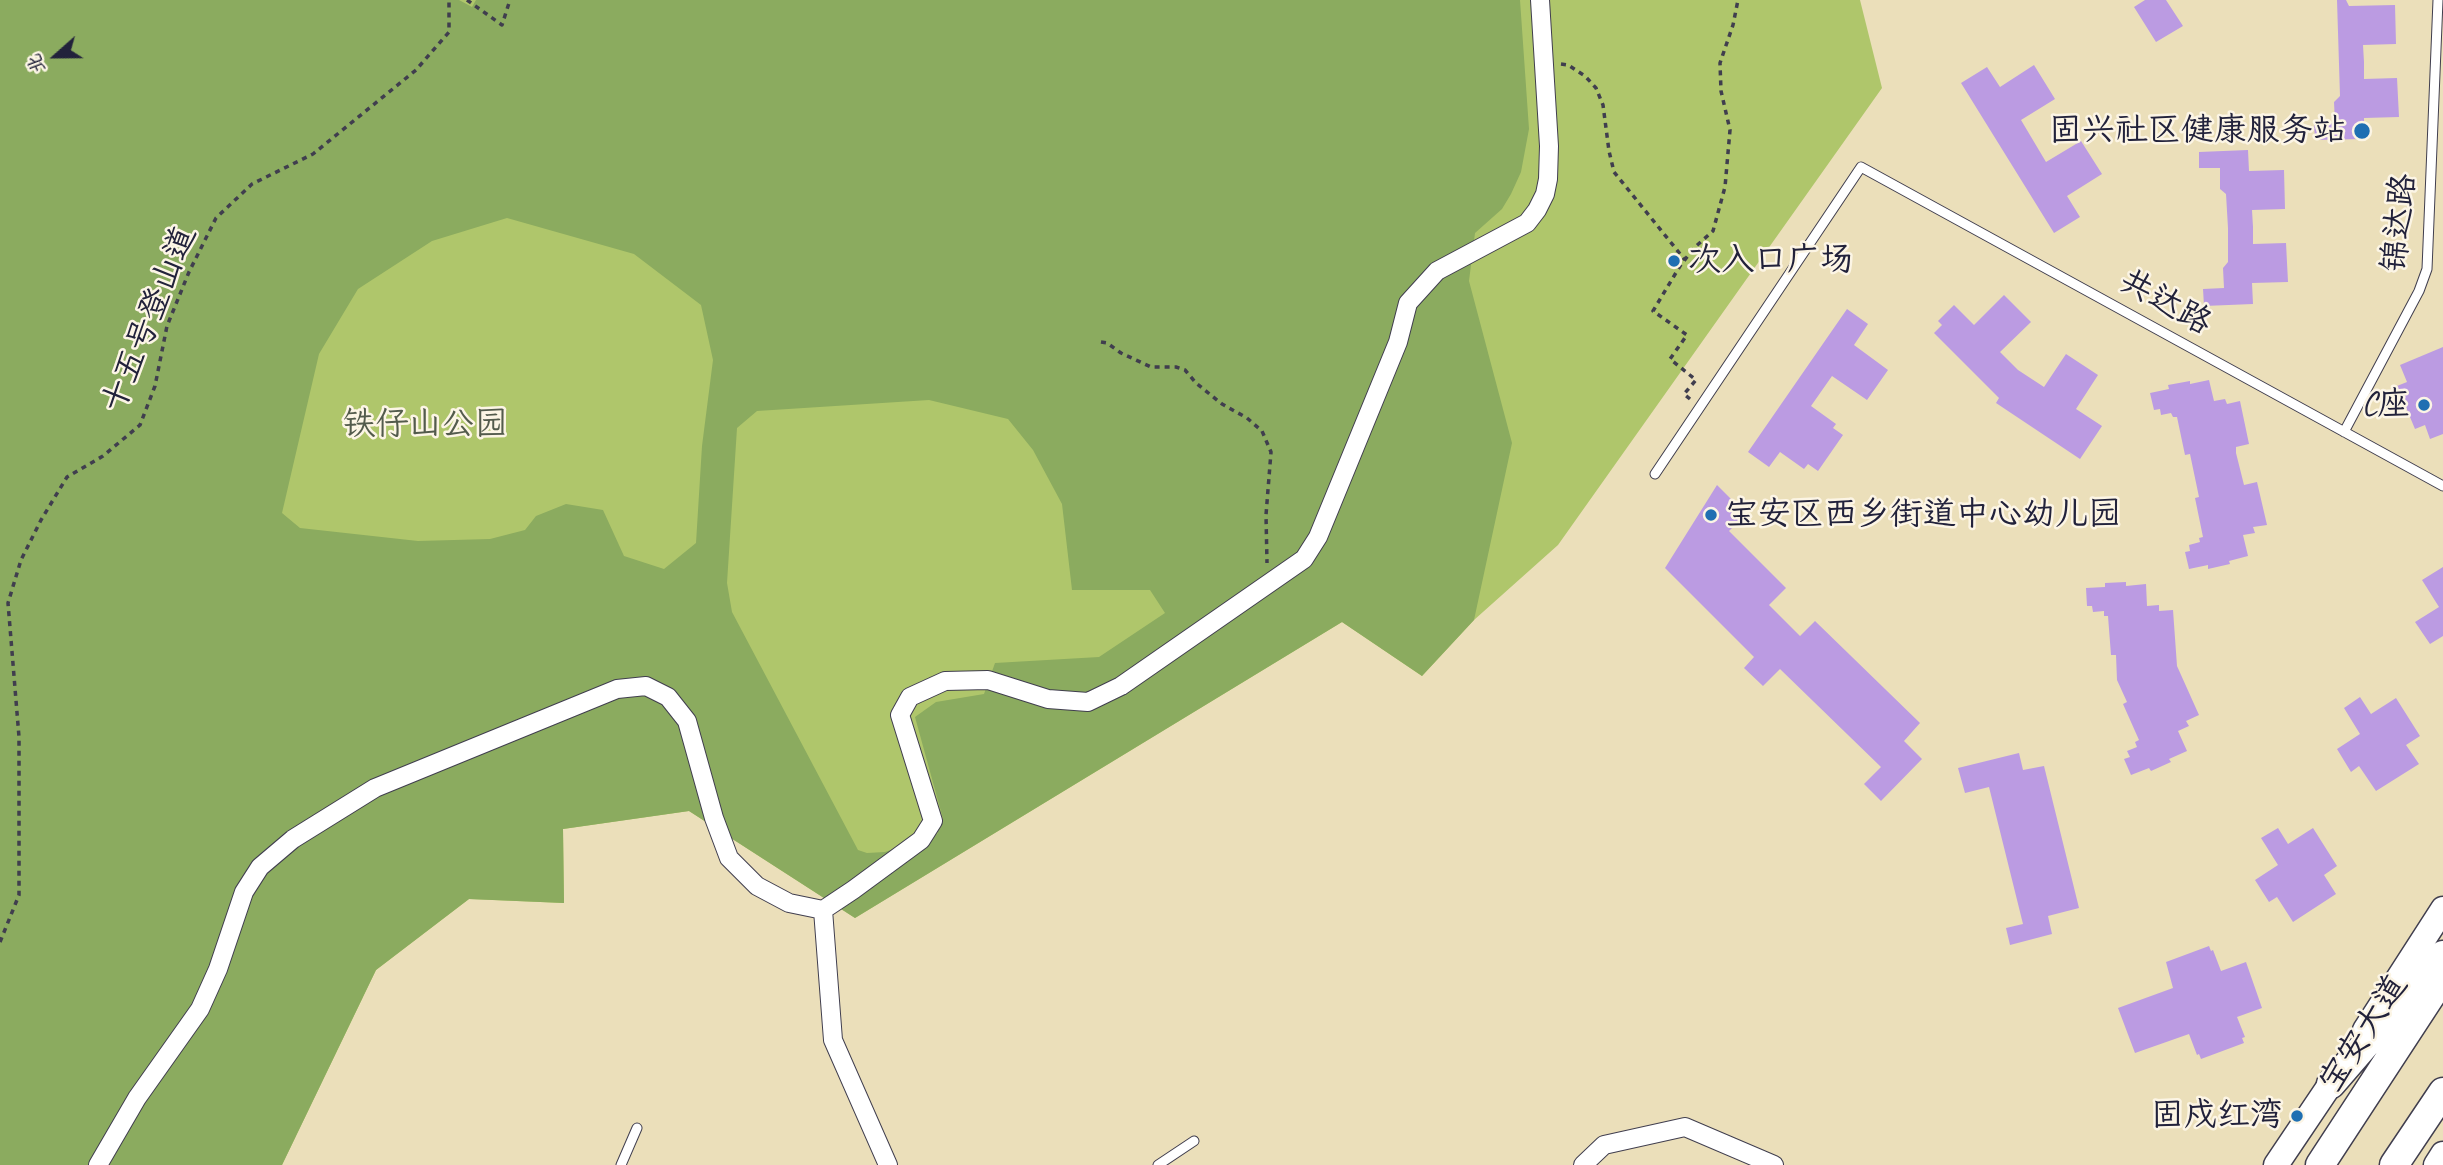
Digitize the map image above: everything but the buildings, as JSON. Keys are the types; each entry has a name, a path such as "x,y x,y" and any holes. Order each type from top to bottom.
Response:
{"main road":[{"path":"2276,1165 2443,909"},
{"path":"2331,1083 2443,955"},
{"name":"宝安大道","path":"2320,1165 2443,976"},
{"path":"2394,1165 2443,1092"},
{"path":"2435,1165 2443,1154"}],"street":[{"path":"98,1165 137,1098 200,1009 218,969 244,892 260,867 293,839 375,788 617,689 646,686 668,697 687,721 714,818 729,858 757,886 789,903 823,910 920,840 933,821 900,715 911,697 945,681 988,680 1048,699 1088,702 1121,686 1304,559 1318,537 1398,342 1408,303 1437,271 1527,223 1541,202 1548,179 1549,146 1540,0"},
{"path":"823,910 833,1040 888,1165"},
{"path":"1583,1165 1605,1145 1685,1127 1774,1165"}],"lane":[{"name":"锦达路","path":"2344,432 2419,291 2427,269 2438,0"},
{"name":"共达路","path":"1700,407 1861,167 2443,486"},
{"path":"1655,474 1700,407"},
{"path":"621,1165 637,1128"},
{"path":"1158,1165 1194,1141"}],"path":[{"name":"十五号登山道","path":"0,942 19,895 19,737 8,603 21,560 67,477 103,456 140,425 155,386 167,326 189,272 216,218 252,184 313,154 416,70 449,32 449,0"},
{"path":"467,0 502,26 510,0"},
{"path":"1700,407 1684,394 1696,380 1670,359 1687,335 1653,311 1685,260 1713,231 1725,187 1730,130 1721,90 1720,63 1738,0"},
{"path":"1543,59 1567,65 1585,76 1596,88 1603,105 1614,172 1685,260"},
{"path":"1101,342 1151,367 1176,367 1185,370 1196,383 1222,404 1247,418 1262,431 1271,452 1266,515 1266,556 1270,582"}],"green space":[{"name":"铁仔山公园","path":"0,0 1860,0 1882,88 1558,545 1474,620 1422,676 1342,622 855,918 689,811 563,829 564,903 469,899 376,970 282,1165 0,1165"},
{"name":"铁仔山公园","path":"0,0 459,0 472,7 476,0 1520,0 1529,129 1521,172 1511,194 1502,209 1475,233 1469,281 1512,443 1474,620 1422,676 1342,622 855,918 689,811 563,829 564,903 469,899 376,970 282,1165 0,1165","holes":["507,218 634,254 701,305 713,360 702,446 696,543 664,569 624,556 603,510 566,504 536,516 525,530 490,539 418,541 300,528 282,513 319,354 358,289 432,241","929,400 1008,419 1033,450 1062,504 1072,590 1150,590 1165,613 1099,657 995,663 984,694 936,702 915,717 943,819 937,834 885,852 867,853 858,850 732,612 727,583 737,428 757,411"]}],"place":[{"name":"固兴社区健康服务站","path":"2362,131"},
{"name":"次入口广场","path":"1674,261"},
{"name":"C座","path":"2424,405"},
{"name":"宝安区西乡街道中心幼儿园","path":"1711,515"},
{"name":"固戍红湾","path":"2297,1116"}]}
